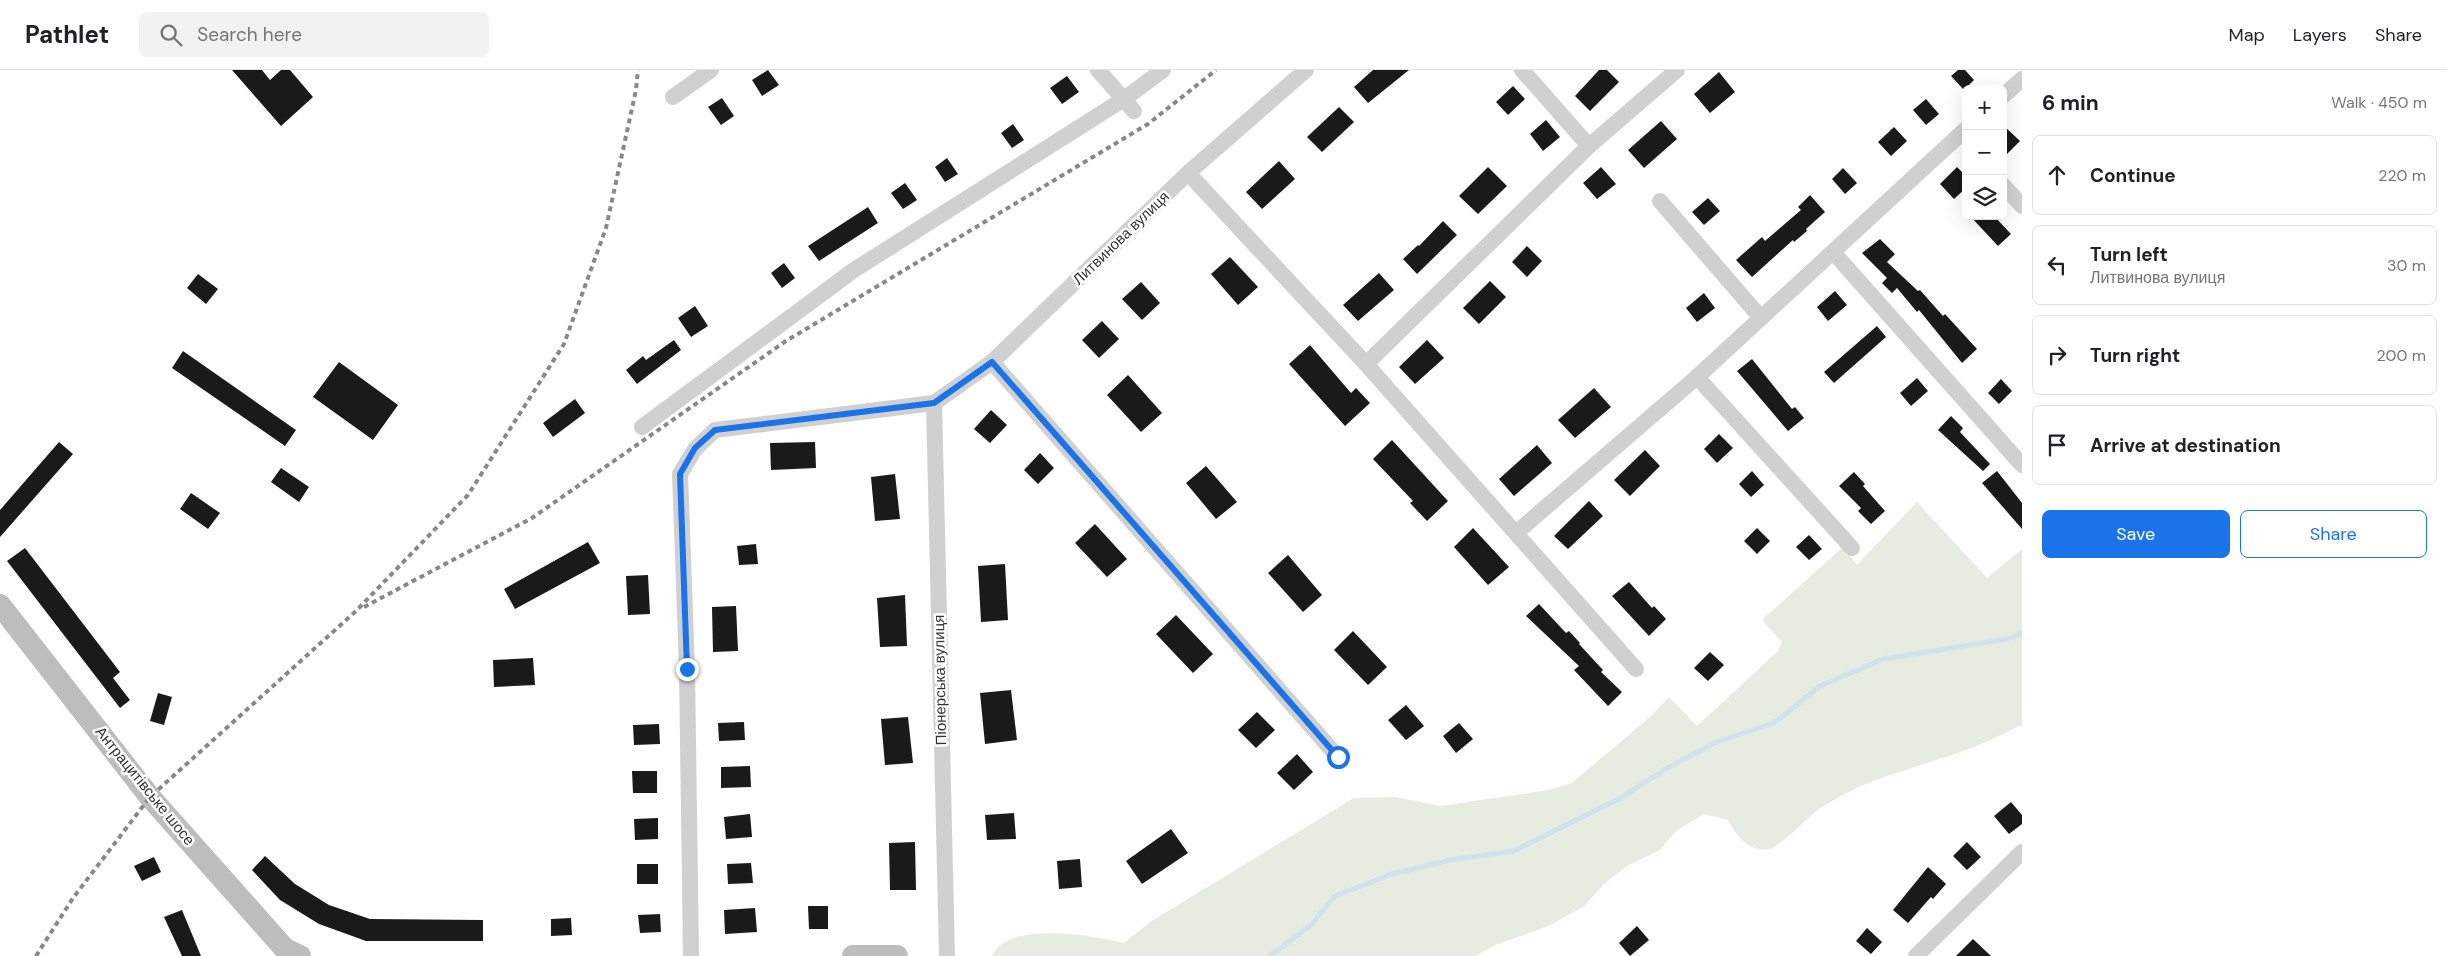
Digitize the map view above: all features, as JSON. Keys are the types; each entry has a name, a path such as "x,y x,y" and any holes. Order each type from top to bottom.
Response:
{"main road":[{"name":"Антрацитівське шосе","path":"0,605 150,797 290,954"},
{"path":"853,956 897,956"}],"street":[{"path":"673,97 711,70"},
{"path":"1098,70 1129,105"},
{"path":"642,427 854,270 1129,105 1163,70"},
{"name":"Литвинова вулиця","path":"934,403 992,362 1188,173 1306,70"},
{"path":"1522,70 1589,146"},
{"path":"1366,364 1589,146 1677,70"},
{"path":"2007,92 2022,79"},
{"path":"1517,532 1698,377 1833,252 1962,138"},
{"path":"1188,173 1366,364 1517,532 1636,669"},
{"path":"2007,189 2022,206"},
{"path":"1660,201 1761,318"},
{"path":"1833,252 2022,465"},
{"path":"992,362 1338,757"},
{"path":"1698,377 1852,548"},
{"path":"691,956 687,669 680,474 695,448 715,430 934,403"},
{"name":"Піонерська вулиця","path":"934,403 947,956"},
{"path":"1916,956 2022,852"}],"shaded area":[{"path":"1917,502 1987,578 2022,549 2022,725 1974,747 1858,787 1816,811 1788,836 1769,849 1762,850 1749,846 1739,837 1728,820 1704,814 1676,831 1660,850 1627,866 1604,884 1583,907 1548,926 1498,944 1475,956 992,956 1001,945 1015,938 1033,934 1073,935 1124,943 1150,922 1354,798 1396,797 1440,806 1549,790 1572,783 1651,716 1669,697 1697,726 1778,651 1782,642 1762,620 1843,547 1857,565"}],"building":[{"path":"232,70 262,70 270,80 281,70 290,70 313,97 281,126"},
{"path":"768,70 779,85 762,96 752,80"},
{"path":"1373,70 1409,70 1368,103 1354,87"},
{"path":"1599,70 1607,70 1619,82 1590,111 1575,96"},
{"path":"1958,70 1965,70 1974,80 1969,85 1962,85 1962,88 1951,76"},
{"path":"1719,72 1735,92 1710,113 1694,94"},
{"path":"1067,76 1079,92 1062,104 1050,88"},
{"path":"1513,86 1525,99 1508,115 1496,102"},
{"path":"722,98 734,116 721,125 708,107"},
{"path":"1926,99 1939,114 1926,125 1913,110"},
{"path":"1339,107 1354,122 1322,152 1307,137"},
{"path":"1546,120 1560,137 1543,151 1530,134"},
{"path":"1661,121 1677,139 1644,168 1628,150"},
{"path":"1013,124 1024,140 1012,148 1001,133"},
{"path":"1894,127 1907,141 1891,156 1878,142"},
{"path":"2007,129 2020,141 2007,154"},
{"path":"947,158 958,174 945,182 935,167"},
{"path":"1279,161 1295,179 1262,209 1246,192"},
{"path":"1488,167 1507,186 1478,214 1459,196"},
{"path":"1601,167 1616,184 1597,199 1583,183"},
{"path":"1957,167 1962,172 1962,192 1954,199 1940,184"},
{"path":"1843,168 1857,183 1845,194 1832,179"},
{"path":"905,183 917,200 903,209 891,193"},
{"path":"1810,195 1825,212 1806,229 1807,231 1794,242 1793,240 1752,277 1736,260 1762,237 1765,241 1801,210 1798,207"},
{"path":"1708,198 1720,211 1704,225 1692,212"},
{"path":"868,207 878,223 819,261 808,246"},
{"path":"1974,220 1998,220 2011,234 1998,246"},
{"path":"1443,221 1457,235 1417,274 1403,259 1419,246"},
{"path":"1880,239 1895,254 1887,262 1918,291 1920,290 1943,316 1945,314 1977,349 1962,363 1919,310 1917,312 1897,288 1892,293 1882,283 1887,278 1862,253"},
{"path":"1527,246 1542,261 1527,277 1512,262"},
{"path":"1230,257 1258,287 1238,305 1211,274"},
{"path":"784,263 795,278 782,288 771,273"},
{"path":"1379,273 1394,290 1358,321 1343,305"},
{"path":"198,274 218,289 206,304 187,288"},
{"path":"1490,281 1506,297 1479,324 1463,308"},
{"path":"1141,282 1160,303 1142,320 1122,299"},
{"path":"1835,291 1847,305 1828,321 1817,307"},
{"path":"1704,293 1715,308 1697,322 1686,308"},
{"path":"695,306 708,326 691,337 678,318"},
{"path":"1102,321 1119,339 1099,358 1082,340"},
{"path":"1877,326 1886,337 1834,383 1824,372"},
{"path":"674,340 681,350 637,384 626,370 643,356 646,360"},
{"path":"1427,340 1444,358 1415,384 1399,367"},
{"path":"1310,345 1351,393 1356,388 1370,403 1345,426 1289,364"},
{"path":"183,351 296,430 285,446 172,368"},
{"path":"1752,359 1792,409 1795,407 1804,418 1788,431 1737,371"},
{"path":"339,362 398,405 373,440 313,397"},
{"path":"1128,375 1162,413 1141,432 1107,395"},
{"path":"1917,378 1928,391 1911,406 1900,393"},
{"path":"2001,379 2012,391 1999,404 1988,393"},
{"path":"1594,388 1611,407 1575,438 1558,420"},
{"path":"575,399 585,413 553,437 543,423"},
{"path":"991,410 1007,425 990,443 974,429"},
{"path":"1951,416 1963,428 1960,432 1990,464 1983,471 1938,430"},
{"path":"1719,434 1733,448 1717,463 1704,449"},
{"path":"1392,440 1448,501 1427,521 1410,503 1413,501 1373,459"},
{"path":"59,442 73,454 0,537 0,510"},
{"path":"815,442 816,468 771,470 770,443"},
{"path":"1537,445 1552,463 1514,496 1499,479"},
{"path":"1645,450 1660,466 1630,496 1614,480"},
{"path":"1040,453 1054,468 1038,484 1024,470"},
{"path":"1206,466 1237,502 1216,519 1186,483"},
{"path":"281,468 309,487 299,502 271,482"},
{"path":"1752,471 1764,485 1751,497 1739,484"},
{"path":"1997,471 2022,503 2022,529 1982,483"},
{"path":"1854,472 1865,484 1863,486 1885,511 1871,524 1858,511 1861,508 1839,486"},
{"path":"895,474 900,519 875,521 871,477"},
{"path":"191,493 220,513 208,529 180,509"},
{"path":"1589,501 1603,516 1568,549 1554,536"},
{"path":"1095,524 1127,559 1107,577 1075,543"},
{"path":"1473,528 1509,567 1488,585 1454,547"},
{"path":"1757,528 1770,541 1757,554 1744,541"},
{"path":"1809,535 1822,549 1809,560 1796,547"},
{"path":"588,542 600,563 515,609 504,589"},
{"path":"756,544 758,564 739,565 737,546"},
{"path":"25,548 120,672 113,678 130,700 120,708 7,561"},
{"path":"1288,555 1322,595 1303,612 1268,573"},
{"path":"1005,564 1008,620 981,622 978,566"},
{"path":"648,575 650,614 628,615 626,576"},
{"path":"1629,582 1652,608 1654,606 1666,619 1649,636 1612,596"},
{"path":"905,595 907,646 880,647 877,598"},
{"path":"1539,604 1566,633 1569,631 1603,670 1601,672 1622,692 1608,706 1574,670 1579,666 1526,616"},
{"path":"736,606 738,651 713,652 712,607"},
{"path":"1176,615 1213,654 1193,673 1156,634"},
{"path":"1353,631 1387,667 1368,685 1334,650"},
{"path":"1710,652 1724,665 1708,681 1694,668"},
{"path":"533,658 535,685 494,687 493,660"},
{"path":"1011,690 1017,740 985,744 980,693"},
{"path":"158,693 172,697 164,725 150,721"},
{"path":"1406,705 1424,726 1406,740 1388,720"},
{"path":"1257,712 1275,730 1256,748 1238,730"},
{"path":"908,717 913,763 885,765 881,719"},
{"path":"744,722 745,740 719,741 718,723"},
{"path":"1459,723 1473,739 1456,753 1443,736"},
{"path":"659,724 660,744 634,745 633,725"},
{"path":"1297,754 1313,772 1294,790 1277,773"},
{"path":"750,766 751,787 721,788 721,767"},
{"path":"632,771 657,771 657,793 633,793"},
{"path":"2011,802 2022,815 2022,824 2009,834 1994,816"},
{"path":"1014,813 1016,839 987,840 985,815"},
{"path":"750,814 752,837 726,839 724,817"},
{"path":"658,818 658,839 635,840 634,819"},
{"path":"1171,829 1188,853 1142,884 1126,861"},
{"path":"915,842 916,890 890,890 889,843"},
{"path":"1967,842 1981,857 1967,870 1953,856"},
{"path":"265,856 295,884 329,905 370,919 483,920 483,941 366,941 319,924 280,900 252,870"},
{"path":"154,857 161,872 142,881 134,866"},
{"path":"1080,859 1082,887 1059,889 1057,861"},
{"path":"751,863 753,883 728,884 727,864"},
{"path":"637,864 658,864 658,884 637,884"},
{"path":"1928,867 1946,884 1933,899 1931,897 1908,923 1893,910"},
{"path":"808,906 828,906 828,929 809,929"},
{"path":"755,908 757,932 725,934 724,910"},
{"path":"182,910 201,956 182,956 164,917"},
{"path":"660,914 661,932 640,933 638,915"},
{"path":"571,918 572,935 551,936 551,919"},
{"path":"1637,926 1649,940 1630,956 1619,943"},
{"path":"1867,928 1882,942 1871,954 1856,941"},
{"path":"1973,939 1991,956 1956,956"}],"waterway":[{"path":"1270,956 1311,925 1335,896 1392,874 1450,860 1513,851 1619,799 1667,768 1717,742 1774,723 1820,686 1883,659 2007,639 2022,633"}],"railway":[{"path":"36,956 73,898 150,797 355,612 468,495 564,344 606,228 636,90 638,70"},
{"path":"364,607 532,518 786,341 1148,124 1216,70"}],"route":[{"path":"687,669 680,474 695,448 715,430 934,403 992,362 1338,757"}]}
